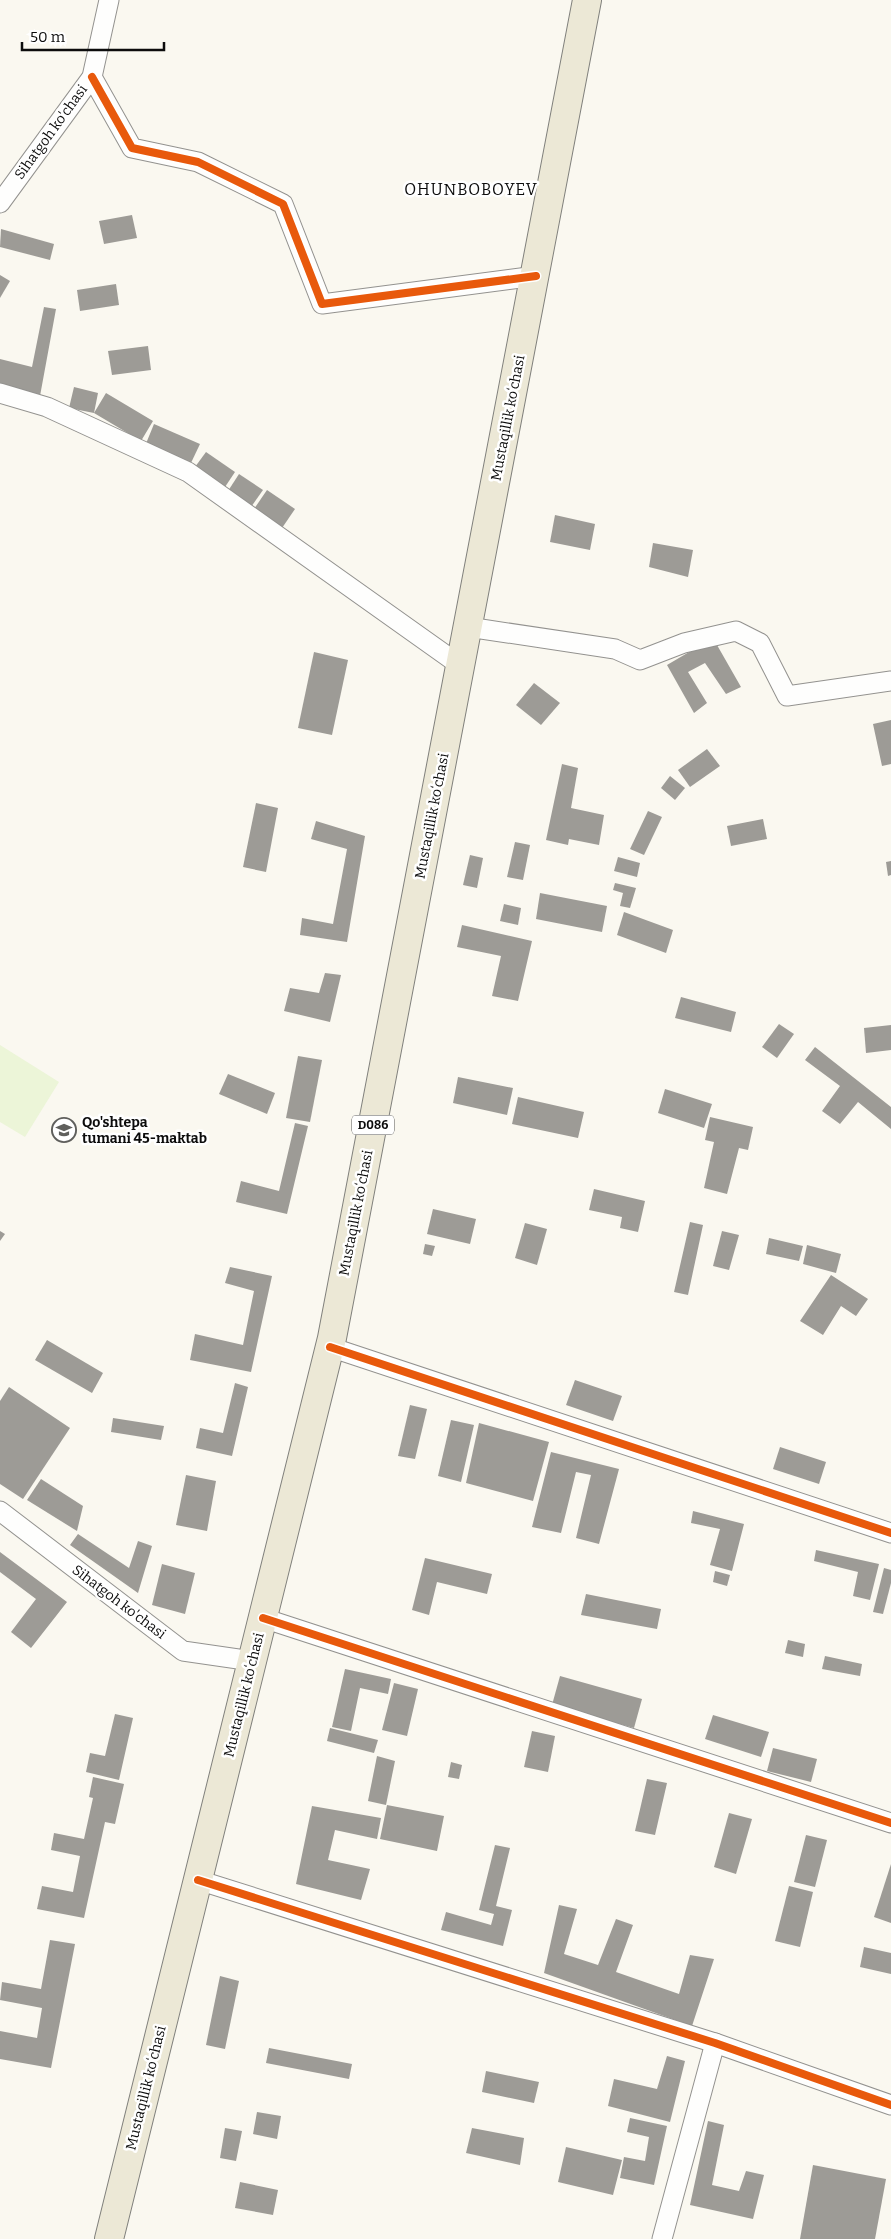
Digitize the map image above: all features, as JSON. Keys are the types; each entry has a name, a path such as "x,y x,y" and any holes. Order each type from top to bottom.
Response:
{"main road":[{"name":"Mustaqillik koʻchasi","path":"109,2239 330,1346 536,276 587,0"}],"street":[{"name":"Sihatgoh ko'chasi","path":"0,203 92,77 109,0"},
{"path":"92,77 132,148 198,162 283,204 322,304 536,276"},
{"path":"0,393 46,407 188,472 461,666"},
{"path":"468,627 615,649 640,660 684,643 736,630 760,642 787,696 891,680"},
{"path":"330,1346 891,1533"},
{"name":"Sihatgoh ko'chasi","path":"0,1511 183,1651 252,1661"},
{"path":"263,1618 891,1823"},
{"path":"198,1880 715,2043 891,2105"},
{"path":"662,2239 715,2043"}],"green space":[{"path":"0,1045 59,1082 25,1137 0,1122"}],"building":[{"path":"132,215 137,238 104,244 99,221"},
{"path":"1,229 54,244 50,260 0,247"},
{"path":"0,275 10,281 0,298"},
{"path":"116,284 119,305 80,311 77,290"},
{"path":"44,307 56,309 40,396 0,383 0,359 32,367"},
{"path":"148,346 151,370 112,375 108,351"},
{"path":"74,387 98,393 94,413 69,408"},
{"path":"106,393 153,421 141,441 94,413"},
{"path":"154,424 200,444 190,465 145,446"},
{"path":"206,452 235,472 225,487 195,467"},
{"path":"239,474 263,490 251,507 228,491"},
{"path":"267,490 295,509 282,528 254,509"},
{"path":"555,515 595,524 590,550 550,542"},
{"path":"653,543 693,550 688,577 649,567"},
{"path":"713,638 741,687 726,694 705,663 688,672 707,703 694,713 667,665"},
{"path":"314,652 348,660 332,735 298,728"},
{"path":"534,683 560,703 541,725 516,705"},
{"path":"891,720 891,764 882,766 873,724"},
{"path":"707,749 720,766 690,787 678,770"},
{"path":"562,764 578,768 571,808 604,815 599,845 569,839 568,845 546,840"},
{"path":"670,776 685,788 675,800 661,788"},
{"path":"256,803 278,808 266,872 243,867"},
{"path":"648,811 662,817 644,855 630,849"},
{"path":"763,819 767,839 731,846 727,826"},
{"path":"316,821 365,836 347,942 300,935 302,918 333,924 347,849 311,839"},
{"path":"515,842 530,845 523,880 507,877"},
{"path":"470,855 483,858 477,888 463,885"},
{"path":"618,857 640,863 637,877 614,871"},
{"path":"891,861 891,875 888,876 886,862"},
{"path":"615,883 636,888 630,908 620,906 623,893 613,890"},
{"path":"540,893 607,906 602,932 536,919"},
{"path":"504,904 521,908 518,925 500,921"},
{"path":"624,912 673,930 666,953 617,935"},
{"path":"462,925 532,941 518,1001 492,996 501,956 457,947"},
{"path":"325,973 341,975 330,1022 284,1011 290,988 319,993"},
{"path":"681,997 736,1012 731,1032 675,1018"},
{"path":"779,1024 794,1034 777,1058 762,1047"},
{"path":"891,1025 891,1050 866,1053 864,1028"},
{"path":"815,1047 891,1107 891,1129 858,1102 840,1124 822,1111 840,1086 805,1060"},
{"path":"298,1056 322,1060 310,1122 286,1118"},
{"path":"228,1074 275,1093 267,1114 219,1094"},
{"path":"458,1077 513,1088 507,1115 453,1103"},
{"path":"665,1089 712,1104 704,1128 658,1113"},
{"path":"518,1097 584,1112 578,1138 512,1124"},
{"path":"710,1117 753,1127 748,1150 739,1148 727,1194 704,1188 714,1142 705,1140"},
{"path":"295,1123 308,1126 287,1214 236,1202 241,1181 279,1191"},
{"path":"594,1189 645,1201 638,1232 620,1228 622,1217 589,1210"},
{"path":"433,1209 476,1219 470,1244 427,1234"},
{"path":"690,1222 703,1225 688,1295 674,1292"},
{"path":"525,1223 547,1229 537,1265 515,1258"},
{"path":"0,1231 5,1234 0,1241"},
{"path":"722,1231 739,1235 729,1270 713,1266"},
{"path":"769,1238 803,1246 799,1261 766,1254"},
{"path":"425,1244 435,1246 432,1256 423,1254"},
{"path":"807,1245 841,1254 836,1273 803,1264"},
{"path":"230,1267 272,1276 251,1372 190,1360 195,1334 243,1345 254,1291 225,1283"},
{"path":"831,1275 868,1299 856,1316 841,1306 823,1335 800,1321"},
{"path":"47,1340 103,1373 92,1393 35,1360"},
{"path":"575,1380 622,1396 613,1421 566,1405"},
{"path":"235,1383 248,1387 232,1456 196,1448 200,1428 223,1433"},
{"path":"9,1387 70,1428 23,1499 0,1484 0,1401"},
{"path":"410,1405 427,1409 415,1459 398,1456"},
{"path":"113,1418 164,1426 161,1440 111,1432"},
{"path":"451,1420 474,1425 461,1482 438,1476"},
{"path":"479,1423 549,1442 533,1501 466,1483"},
{"path":"780,1447 826,1462 819,1484 773,1469"},
{"path":"551,1452 619,1469 599,1544 576,1538 591,1475 576,1472 561,1533 532,1527"},
{"path":"186,1475 216,1481 207,1531 176,1525"},
{"path":"41,1479 83,1506 77,1531 27,1500"},
{"path":"693,1511 744,1524 732,1571 710,1565 720,1529 691,1523"},
{"path":"78,1534 129,1568 138,1541 152,1546 138,1593 70,1545"},
{"path":"816,1550 879,1564 870,1600 853,1596 858,1572 814,1561"},
{"path":"0,1552 67,1602 31,1648 11,1632 36,1599 0,1572"},
{"path":"425,1558 492,1574 487,1594 437,1582 429,1615 412,1610"},
{"path":"162,1564 195,1573 185,1614 152,1605"},
{"path":"884,1568 891,1570 891,1583 883,1614 873,1612"},
{"path":"715,1571 730,1575 727,1586 713,1582"},
{"path":"586,1594 661,1609 657,1629 581,1615"},
{"path":"788,1640 805,1644 803,1657 785,1653"},
{"path":"825,1656 862,1664 860,1676 822,1669"},
{"path":"345,1669 391,1679 388,1694 360,1688 351,1731 332,1727"},
{"path":"560,1676 642,1699 634,1728 552,1705"},
{"path":"394,1683 418,1689 407,1736 382,1730"},
{"path":"115,1714 133,1718 119,1780 86,1772 90,1753 105,1756"},
{"path":"713,1715 769,1732 761,1757 705,1739"},
{"path":"330,1728 378,1740 374,1753 327,1741"},
{"path":"532,1731 555,1736 548,1772 524,1767"},
{"path":"773,1748 817,1759 811,1782 767,1771"},
{"path":"377,1756 395,1761 386,1805 368,1801"},
{"path":"451,1762 462,1765 459,1779 448,1777"},
{"path":"93,1777 124,1784 115,1824 105,1822 84,1918 37,1909 42,1886 73,1892 80,1856 51,1850 54,1833 84,1839 93,1798 89,1797"},
{"path":"647,1779 667,1783 655,1835 635,1831"},
{"path":"387,1805 444,1816 437,1851 380,1839"},
{"path":"312,1806 381,1818 377,1839 335,1830 328,1860 370,1869 361,1900 296,1884"},
{"path":"729,1813 752,1819 736,1874 714,1867"},
{"path":"806,1835 827,1840 815,1887 794,1882"},
{"path":"495,1845 510,1848 496,1906 512,1910 503,1946 441,1930 446,1912 491,1925 494,1914 479,1910"},
{"path":"891,1864 891,1923 874,1917"},
{"path":"789,1886 813,1892 800,1947 775,1941"},
{"path":"559,1905 577,1909 564,1954 598,1965 616,1919 633,1925 616,1972 679,1994 690,1955 714,1959 692,2026 544,1973"},
{"path":"50,1940 75,1944 51,2068 0,2059 0,2031 37,2038 42,2008 0,2000 2,1982 41,1989"},
{"path":"864,1947 891,1953 891,1974 860,1967"},
{"path":"220,1976 239,1981 225,2049 206,2045"},
{"path":"269,2048 352,2064 349,2079 266,2063"},
{"path":"667,2056 685,2061 670,2122 608,2106 614,2079 657,2089"},
{"path":"486,2071 539,2082 534,2103 482,2092"},
{"path":"257,2112 281,2116 277,2139 253,2134"},
{"path":"630,2118 667,2126 654,2185 620,2178 624,2157 645,2161 649,2137 627,2132"},
{"path":"708,2121 724,2125 712,2185 739,2191 746,2171 764,2175 753,2219 690,2205"},
{"path":"225,2128 242,2131 236,2161 220,2158"},
{"path":"472,2128 524,2138 520,2165 466,2153"},
{"path":"566,2147 622,2160 613,2195 558,2182"},
{"path":"813,2165 886,2179 875,2239 800,2239"},
{"path":"240,2182 278,2190 273,2215 235,2208"}],"cycle path":[{"path":"92,77 132,148 198,162 283,204 322,304 536,276"},
{"path":"330,1347 891,1533"},
{"path":"263,1618 891,1823"},
{"path":"198,1880 715,2043 891,2105"}],"place":[{"name":"Qo'shtepa tumani 45-maktab","path":"64,1130"}],"district":[{"name":"OHUNBOBOYEV","path":"471,189"}]}
